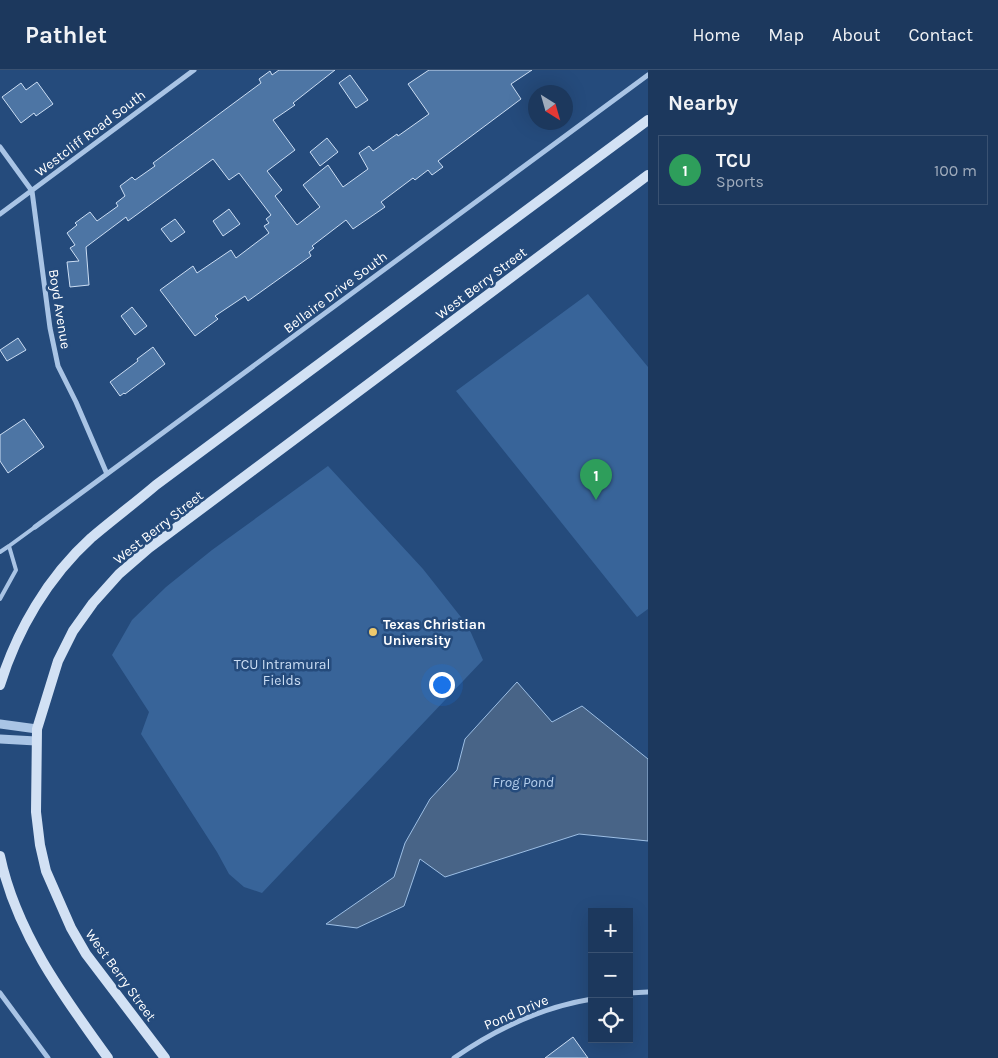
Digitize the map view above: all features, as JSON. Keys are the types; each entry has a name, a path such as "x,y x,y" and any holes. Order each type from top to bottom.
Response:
{"main road":[{"path":"0,685 6,665 24,626 45,591 66,564 90,539 156,485 648,120"},
{"name":"West Berry Street","path":"165,1058 86,954 58,900 46,870 40,845 36,812 36,729 58,661 73,631 93,603 119,574 149,548 648,174"},
{"path":"0,856 12,899 42,961 59,990 108,1058"}],"street":[{"name":"Westcliff Road South","path":"0,214 194,70"},
{"name":"Bellaire Drive South","path":"35,527 648,75"},
{"name":"Boyd Avenue","path":"0,147 32,191 50,328 58,366 76,402 107,474"},
{"path":"0,724 36,729"},
{"path":"0,739 36,741"},
{"path":"633,993 648,992"},
{"path":"0,993 48,1058"},
{"name":"Pond Drive","path":"454,1058 484,1038 528,1017 570,1002 588,1000"}],"lane":[{"path":"0,552 35,527"},
{"path":"0,599 16,570 9,546"}],"green space":[{"path":"588,294 648,367 648,609 637,617 456,391"},
{"name":"TCU Intramural Fields","path":"328,466 423,569 468,626 483,660 262,893 244,887 229,874 217,852 141,734 149,712 112,655 132,620 166,587 212,550"}],"water":[{"name":"Frog Pond","path":"517,682 552,722 582,706 648,759 648,841 579,834 445,877 420,859 404,906 357,928 326,924 394,877 405,843 430,799 457,770 465,739"}],"building":[{"path":"279,70 335,70 293,103 295,105 273,120 295,150 267,171 282,190 275,196 297,225 320,207 303,185 328,165 343,187 368,169 359,153 369,146 373,151 429,114 408,84 429,70 532,70 511,84 521,99 438,161 443,167 432,175 428,170 415,180 413,178 381,202 385,207 353,229 346,220 312,246 314,248 309,252 311,256 248,301 245,296 215,316 218,319 195,336 160,290 193,266 197,273 231,250 236,258 269,233 264,226 269,223 266,219 271,215 239,173 229,180 213,159 128,221 126,217 86,247 89,285 70,287 67,262 79,261 70,248 75,245 67,233 77,225 75,223 90,212 97,221 118,206 116,203 125,196 120,186 132,177 135,180 155,166 153,163 261,83 259,79 270,71 272,75"},
{"path":"350,75 368,100 356,108 339,83"},
{"path":"37,82 53,104 36,116 34,113 21,123 2,97 21,83 26,90"},
{"path":"327,138 338,152 320,166 310,152"},
{"path":"229,209 240,224 223,236 213,221"},
{"path":"175,219 185,232 171,242 161,229"},
{"path":"132,307 147,326 135,335 121,316"},
{"path":"18,338 26,350 7,361 0,350"},
{"path":"153,347 165,364 120,396 110,382"},
{"path":"24,419 44,447 8,473 0,461 0,435"},
{"path":"573,1037 588,1058 545,1058"}],"place":[{"name":"TCU","path":"596,500"},
{"name":"Texas Christian University","path":"373,632"}]}
